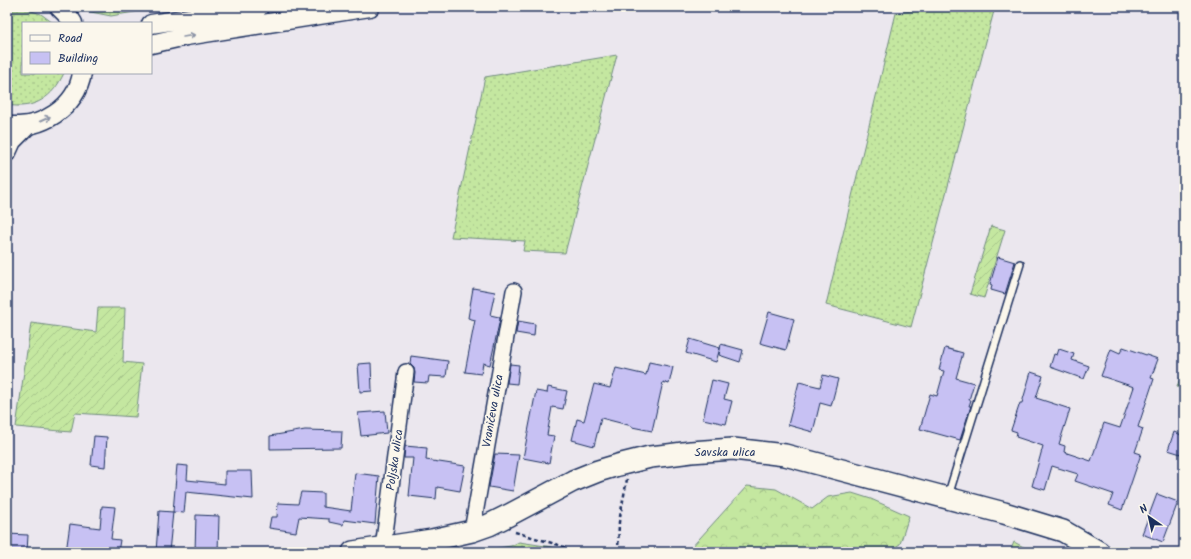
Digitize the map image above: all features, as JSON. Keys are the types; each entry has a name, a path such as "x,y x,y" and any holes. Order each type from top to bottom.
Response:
{"main road":[{"name":"Savska ulica","path":"352,552 432,540 481,528 573,481 598,471 631,461 668,455 733,449 785,455 1004,513 1063,531 1099,552"}],"street":[{"path":"152,24 259,7"},
{"path":"152,44 186,36 370,7"},
{"path":"7,125 27,126 45,120 60,110 73,96 84,75"},
{"path":"7,152 12,141 27,126"},
{"name":"Vranićeva ulica","path":"481,528 514,291"},
{"name":"Poljska ulica","path":"383,548 406,372"}],"lane":[{"path":"948,498 1020,264"}],"path":[{"path":"618,552 619,522 631,461"},
{"path":"481,528 562,546 572,552"}],"green space":[{"path":"81,7 163,7 111,16 81,10"},
{"path":"943,7 995,7 911,327 826,305 896,13"},
{"path":"25,9 41,14 52,22 22,22 22,74 64,74 49,95 42,100 26,105 7,105 7,10"},
{"path":"617,55 565,253 523,251 525,241 451,237 485,77"},
{"path":"991,226 1005,230 984,298 970,294"},
{"path":"98,308 125,308 123,362 142,364 136,417 75,413 71,432 16,427 31,323 96,332"},
{"path":"1184,367 1184,389 1177,387"},
{"path":"747,486 776,489 812,509 828,497 852,493 871,499 909,516 900,544 887,552 688,552"},
{"path":"519,542 552,547 561,552 474,552 511,546"},
{"path":"1014,542 1033,552 1010,552"}],"building":[{"path":"998,257 1015,262 1005,294 991,290 992,285 990,284"},
{"path":"473,288 495,292 490,315 499,317 500,319 490,365 483,363 481,374 465,372 475,320 468,318"},
{"path":"769,312 794,319 786,350 760,343"},
{"path":"518,321 535,324 534,336 516,333"},
{"path":"690,339 720,348 716,362 686,353"},
{"path":"721,344 743,350 740,362 719,355"},
{"path":"1123,347 1158,359 1151,378 1154,379 1138,427 1143,429 1135,452 1141,454 1122,510 1109,505 1113,494 1075,481 1078,474 1052,466 1045,490 1032,486 1043,446 1016,437 1017,432 1011,430 1020,403 1022,403 1031,372 1043,376 1036,398 1070,409 1059,444 1065,446 1064,452 1091,461 1104,423 1120,428 1134,387 1101,376 1111,349 1120,353"},
{"path":"945,348 963,353 956,378 974,383 969,400 971,400 969,406 971,406 960,440 920,429 930,394 937,396 944,371 939,370"},
{"path":"1059,349 1074,354 1072,360 1089,366 1084,379 1050,367 1054,354 1057,355"},
{"path":"411,356 448,361 446,377 429,376 428,383 414,382 415,373 414,368 410,364"},
{"path":"649,362 673,367 669,384 663,382 652,431 601,418 594,446 572,440 577,419 584,421 594,384 610,388 616,368 646,375"},
{"path":"371,363 372,391 360,392 358,364"},
{"path":"510,364 519,365 517,384 507,383"},
{"path":"823,375 838,379 831,406 820,403 813,432 788,425 799,382 820,387"},
{"path":"712,380 728,384 724,399 732,401 726,424 703,419"},
{"path":"548,387 567,391 563,409 552,407 547,435 554,436 549,463 523,458 536,391 547,393"},
{"path":"385,411 387,433 361,436 358,413"},
{"path":"305,430 342,431 341,448 270,449 270,436"},
{"path":"1174,432 1184,436 1184,455 1168,450"},
{"path":"94,436 107,437 105,467 91,465"},
{"path":"405,446 427,448 426,460 465,466 460,491 437,487 436,499 409,496 413,458 404,458"},
{"path":"495,454 519,455 513,491 489,487"},
{"path":"177,465 188,466 187,480 225,484 225,471 252,471 253,499 186,492 184,513 173,512"},
{"path":"355,473 379,476 375,524 344,520 343,525 329,522 329,519 299,517 296,532 269,528 271,517 277,517 278,503 298,504 301,492 323,493 323,507 351,511"},
{"path":"1157,494 1178,502 1163,542 1142,534"},
{"path":"102,506 115,507 111,539 120,540 118,552 66,552 70,524 100,528"},
{"path":"159,511 173,512 169,552 156,552"},
{"path":"196,515 219,516 218,552 195,552"},
{"path":"7,534 28,535 27,552 7,552"}]}
